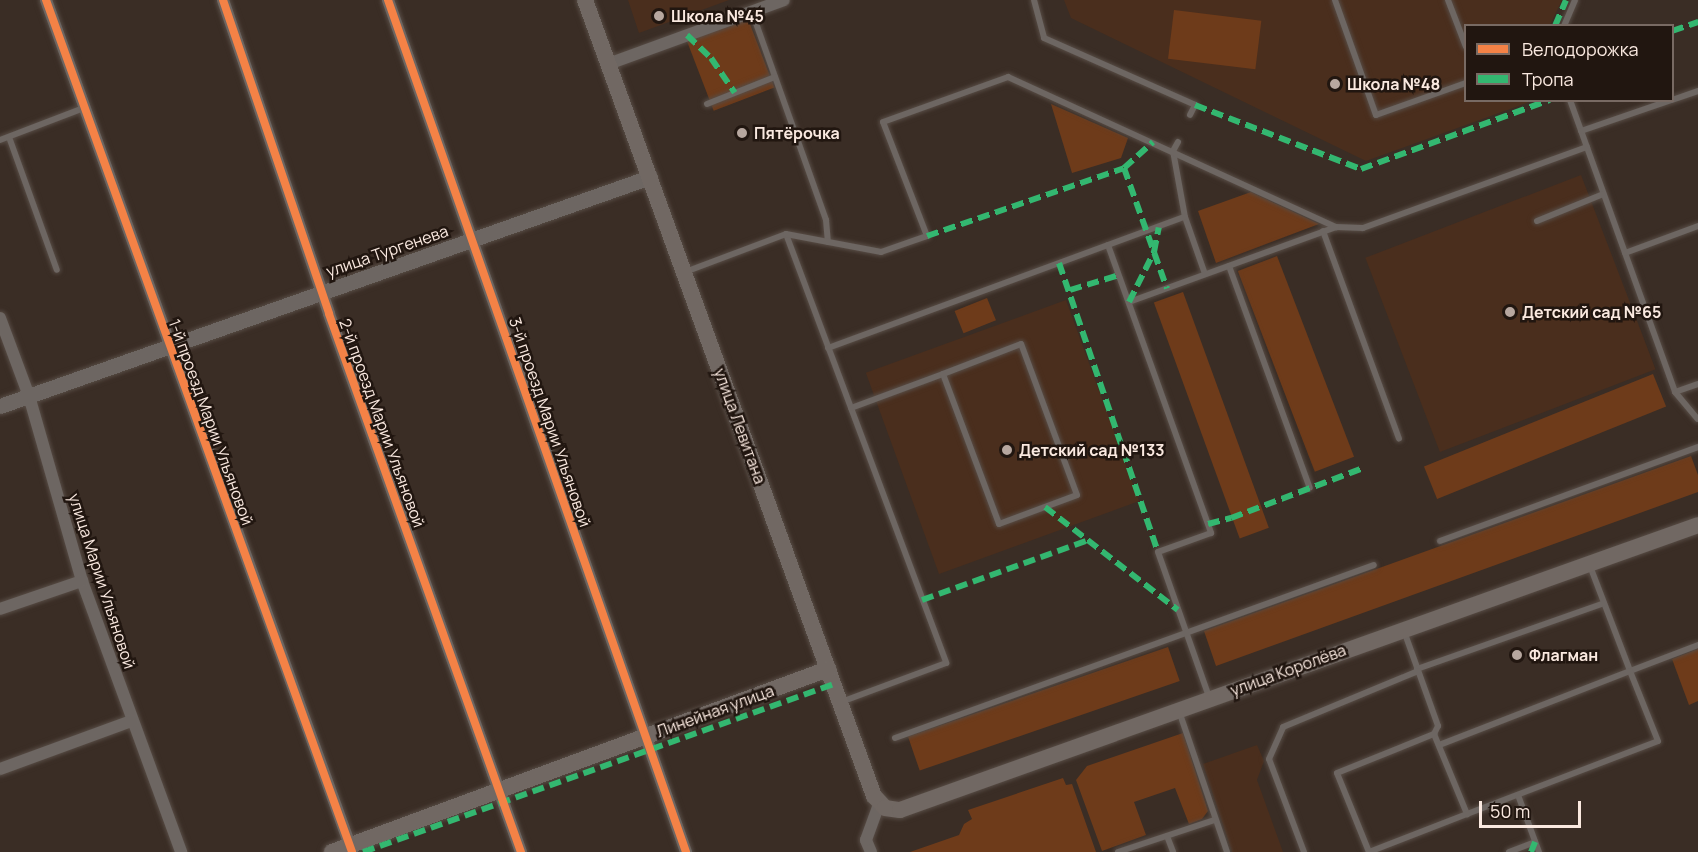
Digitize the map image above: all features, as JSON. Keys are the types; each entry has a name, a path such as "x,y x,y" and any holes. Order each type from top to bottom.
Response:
{"main road":[{"name":"улица Левитана","path":"585,0 874,796 879,804"},
{"name":"улица Королёва","path":"879,804 888,809 900,810 1698,525"},
{"name":"Линейная улица","path":"332,852 351,849 499,790 828,669"}],"street":[{"name":"1-й проезд Марии Ульяновой","path":"46,0 351,849"},
{"name":"2-й проезд Марии Ульяновой","path":"223,0 322,293 521,852"},
{"name":"3-й проезд Марии Ульяновой","path":"388,0 686,852"},
{"path":"608,64 784,0"},
{"name":"улица Тургенева","path":"0,406 650,177"},
{"name":"улица Марии Ульяновой","path":"0,318 28,396 82,581 131,721 181,852"},
{"path":"0,609 82,581"},
{"path":"0,769 131,721"},
{"path":"871,852 866,840 879,804"}],"lane":[{"path":"1034,0 1044,38 1195,105 1190,115"},
{"path":"1335,0 1376,115 1464,84"},
{"path":"1448,0 1464,42"},
{"path":"1565,24 1575,0"},
{"path":"751,12 826,220 828,242"},
{"path":"708,104 775,77"},
{"path":"684,272 786,234 881,252 927,236 883,122 1008,77 1336,227"},
{"path":"1674,99 1698,91"},
{"path":"1571,102 1676,392 1698,419"},
{"path":"1581,131 1666,102"},
{"path":"0,140 84,108"},
{"path":"9,137 57,270"},
{"path":"1178,142 1173,151 1185,218 1205,274"},
{"path":"1129,303 1323,231 1336,227 1363,228 1587,147"},
{"path":"1537,221 1603,194"},
{"path":"828,348 1185,218"},
{"path":"1625,253 1698,226"},
{"path":"1323,231 1399,439"},
{"path":"786,234 946,663 840,703"},
{"path":"1108,246 1211,533 1158,552 1210,698"},
{"path":"1229,266 1310,488"},
{"path":"851,408 1021,344 1077,495 999,524 943,374"},
{"path":"1676,392 1698,384"},
{"path":"1440,541 1698,447"},
{"path":"1403,629 1438,726 1434,734 1338,773 1369,852 1658,741 1589,563"},
{"path":"895,738 1374,565"},
{"path":"1304,852 1269,759 1283,727 1418,670 1604,603"},
{"path":"1439,745 1698,645"},
{"path":"1178,709 1227,852"},
{"path":"1434,734 1467,814"},
{"path":"1518,795 1539,852"},
{"path":"1118,852 1215,820"},
{"path":"1167,836 1173,852"},
{"path":"1509,852 1535,842"}],"shaded area":[{"name":"Школа №45","path":"628,0 729,0 639,33"},
{"name":"Школа №48","path":"1064,0 1562,0 1550,24 1464,24 1464,102 1529,102 1366,161 1071,18"},
{"path":"1174,10 1261,21 1255,69 1168,59"},
{"path":"745,11 774,88 714,111 684,34"},
{"path":"1051,104 1128,138 1121,158 1072,173"},
{"name":"Детский сад №65","path":"1581,175 1656,369 1440,452 1365,258"},
{"path":"1251,192 1319,224 1216,263 1198,211"},
{"path":"1277,256 1354,457 1315,472 1238,271"},
{"path":"1183,292 1269,528 1240,538 1154,303"},
{"path":"987,298 996,320 964,333 955,311"},
{"name":"Детский сад №133","path":"1066,300 1139,501 939,574 866,373"},
{"path":"1653,374 1666,406 1437,499 1424,467"},
{"path":"1691,456 1698,475 1698,492 1216,666 1204,631"},
{"path":"1168,647 1180,681 920,771 908,737"},
{"path":"1698,649 1698,701 1689,705 1672,659"},
{"path":"1183,733 1208,811 1202,819 1189,824 1175,788 1134,802 1146,835 1102,851 1076,780 1087,766"},
{"path":"1257,745 1264,761 1257,780 1283,852 1232,852 1203,764"},
{"path":"1063,778 1066,785 1072,784 1096,852 910,852 959,835 964,824 972,819 968,810"}],"marked path":[{"path":"1556,24 1566,0"},
{"path":"1674,30 1698,22"},
{"path":"687,35 711,58 735,93"},
{"path":"1195,105 1361,169 1545,102"},
{"path":"1124,168 1153,142"},
{"path":"927,236 1124,168 1167,289"},
{"path":"1129,302 1154,252 1159,227"},
{"path":"1059,263 1158,552"},
{"path":"1070,290 1119,275"},
{"path":"1208,524 1231,518 1363,468"},
{"path":"1045,507 1178,610"},
{"path":"922,600 1089,540"},
{"path":"363,852 834,684"},
{"path":"1531,852 1535,842"}],"cycle path":[{"path":"46,0 352,852"},
{"path":"223,0 329,314 521,852"},
{"path":"388,0 686,852"}],"place":[{"name":"Школа №45","path":"659,16"},
{"name":"Школа №48","path":"1335,84"},
{"name":"Пятёрочка","path":"742,133"},
{"name":"Детский сад №65","path":"1510,312"},
{"name":"Детский сад №133","path":"1007,450"},
{"name":"Флагман","path":"1517,655"}]}
